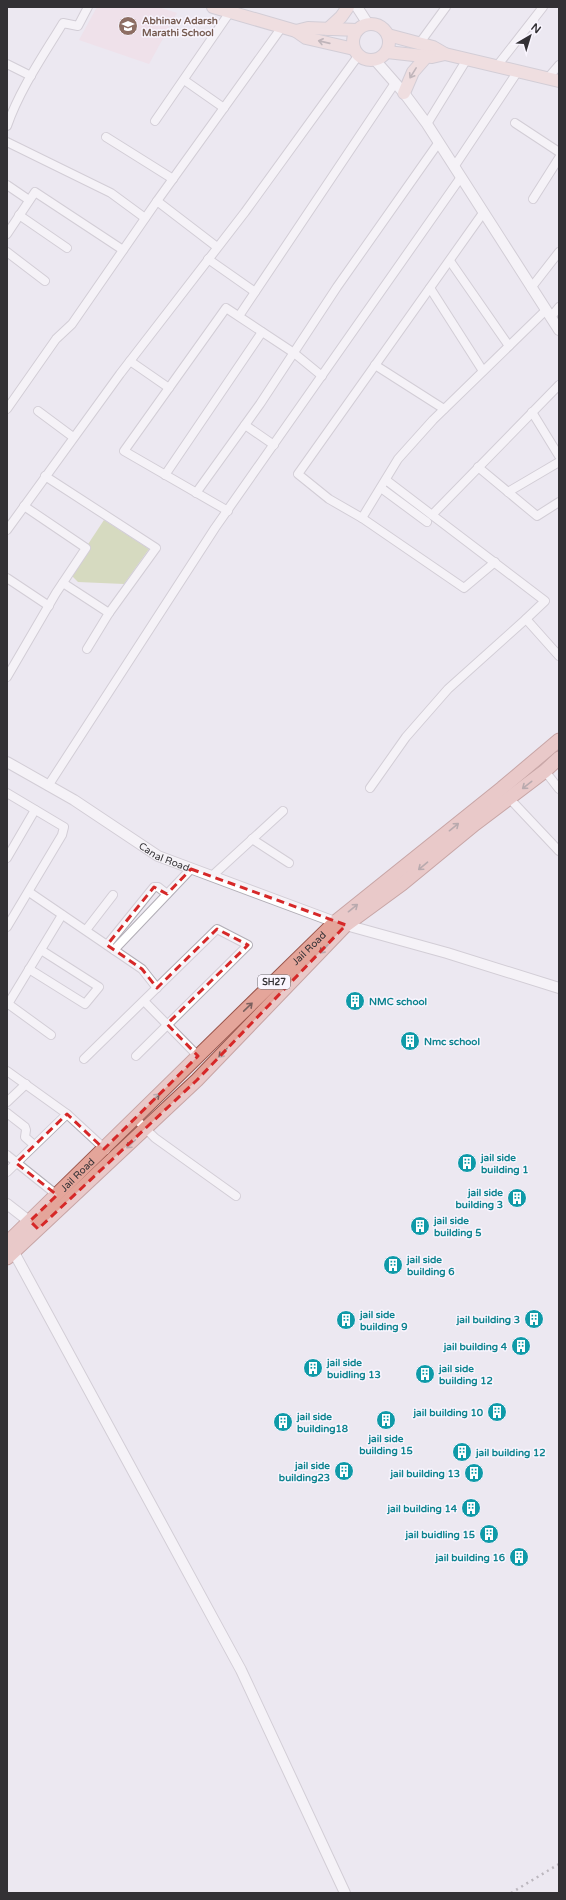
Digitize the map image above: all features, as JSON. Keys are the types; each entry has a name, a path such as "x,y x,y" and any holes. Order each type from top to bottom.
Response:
{"main road":[{"path":"213,7 296,31 306,38 356,52 364,59 380,59 387,52 389,46 388,35"},
{"path":"328,29 341,17 348,7"},
{"path":"296,31 308,28 357,30 368,24 380,26 388,35 433,47 445,54 553,80"},
{"path":"356,52 353,39 357,30"},
{"path":"387,52 427,56 445,54"},
{"path":"404,93 413,72 427,56"},
{"name":"Jail Road","path":"9,1248 34,1225 57,1195 198,1056 341,924 559,740"},
{"path":"34,1225 114,1159 197,1080 341,924 402,884 475,824 545,772 559,758"}],"street":[{"path":"7,126 13,110 31,76 63,22 78,26 88,7"},
{"path":"357,7 368,24"},
{"path":"419,44 446,7"},
{"path":"497,66 543,7"},
{"path":"155,121 230,12"},
{"path":"7,409 56,339 72,324 157,201 282,27"},
{"path":"7,530 73,437 217,247 356,52"},
{"path":"427,124 467,59"},
{"path":"375,60 404,93 427,124 559,330"},
{"path":"7,64 31,76"},
{"path":"553,80 559,65"},
{"path":"454,167 518,71"},
{"path":"184,80 224,108"},
{"path":"239,316 395,83"},
{"path":"515,123 559,152"},
{"path":"106,137 173,179"},
{"path":"7,142 111,193 145,218"},
{"path":"196,493 245,425 337,288 439,142"},
{"path":"533,199 559,158"},
{"path":"48,786 228,510 461,177"},
{"path":"7,185 29,200"},
{"path":"7,234 35,192 123,250"},
{"path":"157,201 217,247"},
{"path":"484,213 298,474 329,500 362,518 464,588 495,562"},
{"path":"19,215 67,248"},
{"path":"7,252 45,281"},
{"path":"531,288 559,252"},
{"path":"208,259 256,292"},
{"path":"450,260 509,346"},
{"path":"430,288 483,371"},
{"path":"362,518 398,459 444,409 509,346 548,314 559,307"},
{"path":"228,510 124,451 226,308 294,353 322,376"},
{"path":"165,475 262,332"},
{"path":"130,361 169,388"},
{"path":"376,365 444,409"},
{"path":"429,519 559,385"},
{"path":"38,411 73,437"},
{"path":"532,412 559,456"},
{"path":"245,425 274,444"},
{"path":"508,492 559,462"},
{"path":"478,467 537,516 559,502"},
{"path":"45,476 156,548 109,614 87,649"},
{"path":"386,480 429,519"},
{"path":"370,788 406,737 448,689 545,601 495,562 381,488"},
{"path":"7,677 63,583 86,548 24,506"},
{"path":"7,578 49,606"},
{"path":"63,583 109,614"},
{"path":"526,619 559,656"},
{"name":"Canal Road","path":"7,762 74,800 158,856 341,924 559,988"},
{"path":"545,772 559,789"},
{"path":"7,793 64,826 62,835 7,927"},
{"path":"510,799 559,851"},
{"path":"7,858 35,810"},
{"path":"212,876 283,811"},
{"path":"252,839 289,863"},
{"path":"111,948 191,869"},
{"path":"111,948 154,887 158,887 167,894"},
{"path":"29,892 142,969 157,988"},
{"path":"86,930 113,895"},
{"path":"51,1035 8,1003 62,915"},
{"path":"84,1059 217,929 248,945 136,1056"},
{"path":"29,969 85,1004 99,987 41,950"},
{"path":"144,1001 198,1056"},
{"path":"7,1071 67,1114 114,1159"},
{"path":"7,1102 26,1084"},
{"path":"7,1113 25,1127 26,1130 24,1137 34,1145"},
{"path":"7,1172 67,1114"},
{"path":"135,1118 155,1138 236,1196"},
{"path":"7,1155 57,1195"},
{"path":"7,1204 34,1225"},
{"path":"9,1248 241,1670 345,1893"}],"highlighted area":[{"path":"191,869 346,925 197,1080 38,1229 30,1221 57,1195 16,1163 67,1114 104,1149 198,1056 167,1024 248,945 217,929 157,988 142,969 107,945 154,887 167,894"}],"shaded area":[{"name":"Abhinav Adarsh Marathi School","path":"97,7 158,7 177,13 149,64 79,40"}],"green space":[{"path":"104,520 149,549 124,584 78,582 69,573"}],"railway":[{"path":"511,1893 559,1864"}],"place":[{"name":"Abhinav Adarsh Marathi School","path":"128,26"},
{"name":"NMC school","path":"355,1001"},
{"name":"Nmc school","path":"410,1041"},
{"name":"jail side building 1","path":"467,1163"},
{"name":"jail side building 3","path":"517,1198"},
{"name":"jail side building 5","path":"420,1226"},
{"name":"jail side building 6","path":"393,1265"},
{"name":"jail building 3","path":"534,1319"},
{"name":"jail side building 9","path":"346,1320"},
{"name":"jail building 4","path":"521,1346"},
{"name":"jail side buidling 13","path":"313,1368"},
{"name":"jail side building 12","path":"425,1374"},
{"name":"jail building 10","path":"497,1412"},
{"name":"jail side building 15","path":"386,1420"},
{"name":"jail side building18","path":"283,1422"},
{"name":"jail building 12","path":"462,1452"},
{"name":"jail side building23","path":"344,1471"},
{"name":"jail building 13","path":"474,1473"},
{"name":"jail building 14","path":"471,1508"},
{"name":"jail buidling 15","path":"489,1534"},
{"name":"jail building 16","path":"519,1557"}]}
